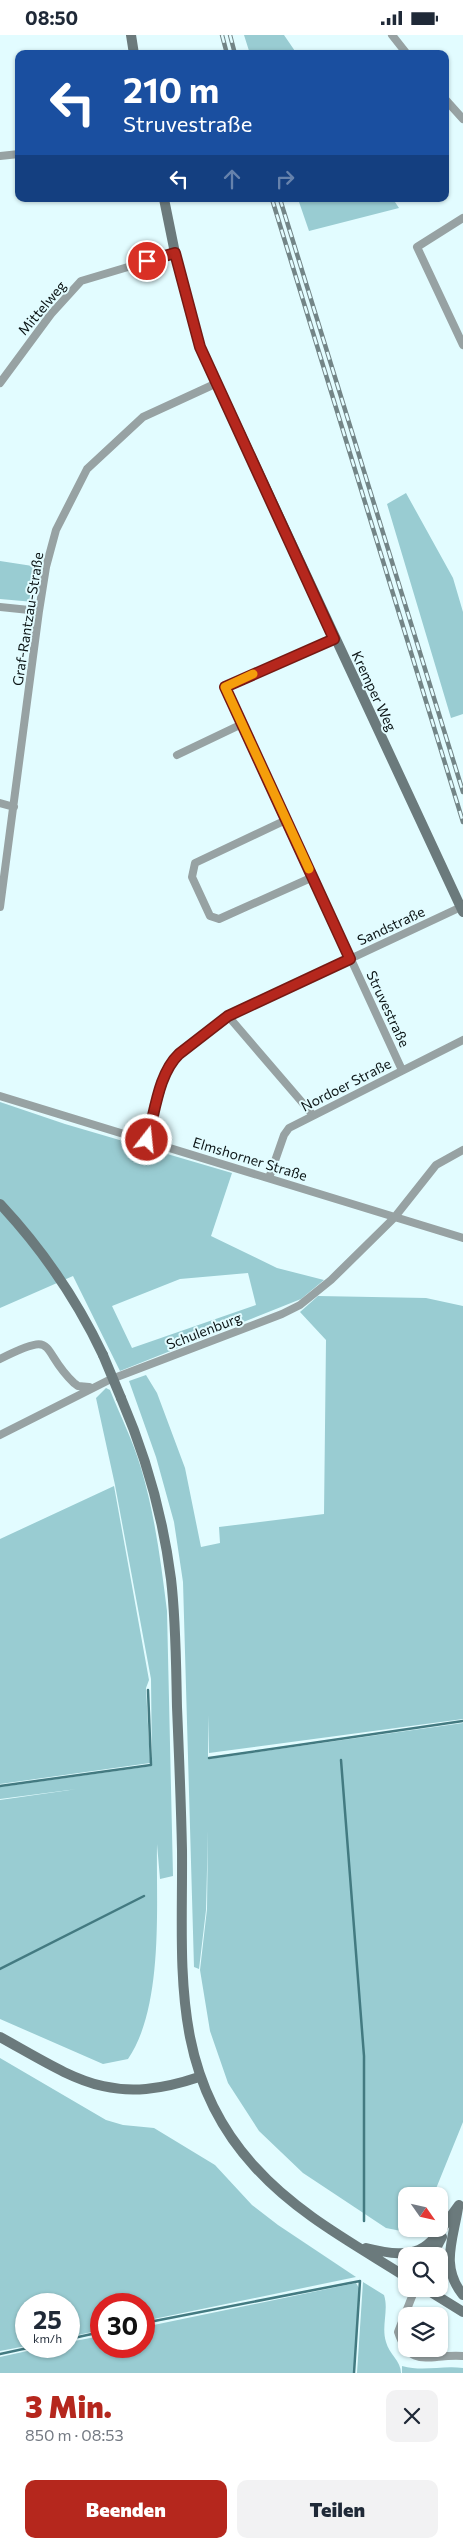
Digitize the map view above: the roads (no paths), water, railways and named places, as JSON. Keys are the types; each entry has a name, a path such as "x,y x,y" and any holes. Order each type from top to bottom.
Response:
{"main road":[{"path":"130,35 133,50"},
{"name":"Kremper Weg","path":"165,202 175,253 196,336 334,639 462,909"},
{"path":"0,1204 27,1233 58,1274 83,1313 121,1398 148,1471 161,1523 171,1578 175,1635 182,1847 183,1989 186,2027 199,2077 231,2136 254,2167 316,2219 398,2272"},
{"path":"0,2037 73,2077 110,2089 133,2091 156,2089 199,2077"},
{"path":"357,2246 392,2255 417,2253 431,2244 461,2200"},
{"path":"437,2247 461,2200"},
{"path":"461,2200 448,2264 452,2279 463,2295"},
{"path":"439,2297 463,2312"}],"street":[{"path":"392,35 404,50"},
{"path":"449,103 463,119"},
{"path":"0,155 15,154"},
{"path":"463,219 417,247 463,345"},
{"name":"Mittelweg","path":"0,383 51,314 81,281 175,253"},
{"name":"Graf-Rantzau-Straße","path":"0,907 39,611 46,567 56,530 88,469 143,417 217,383"},
{"path":"0,607 39,611"},
{"name":"Struvestraße","path":"334,639 225,687 402,1070"},
{"path":"177,755 242,724"},
{"path":"0,803 14,807"},
{"path":"286,820 195,863 192,877 210,916 219,919 313,877"},
{"name":"Sandstraße","path":"147,1140 165,1076 172,1060 228,1016 462,909"},
{"path":"228,1016 313,1115"},
{"name":"Nordoer Straße","path":"269,1178 286,1131 313,1115 463,1040"},
{"name":"Elmshorner Straße","path":"0,1096 463,1238"},
{"name":"Schulenburg","path":"0,1435 91,1387 291,1310 331,1280 394,1218 436,1165 463,1150"},
{"path":"0,1359 30,1344 41,1344 50,1350 74,1383 78,1386 91,1387"},
{"path":"412,2297 398,2332 403,2347 411,2354 421,2358 446,2354 463,2356"}],"waterway":[{"path":"0,1786 151,1765 148,1690"},
{"path":"209,1758 463,1721"},
{"path":"341,1760 364,2056 364,2221"},
{"path":"0,1969 144,1896"},
{"path":"155,2321 360,2281 354,2373"},
{"path":"80,2337 90,2334"},
{"path":"0,2354 15,2351"}],"railway":[{"path":"222,35 226,50"},
{"path":"230,35 234,50"},
{"path":"273,202 463,822"},
{"path":"281,202 463,792"}]}
